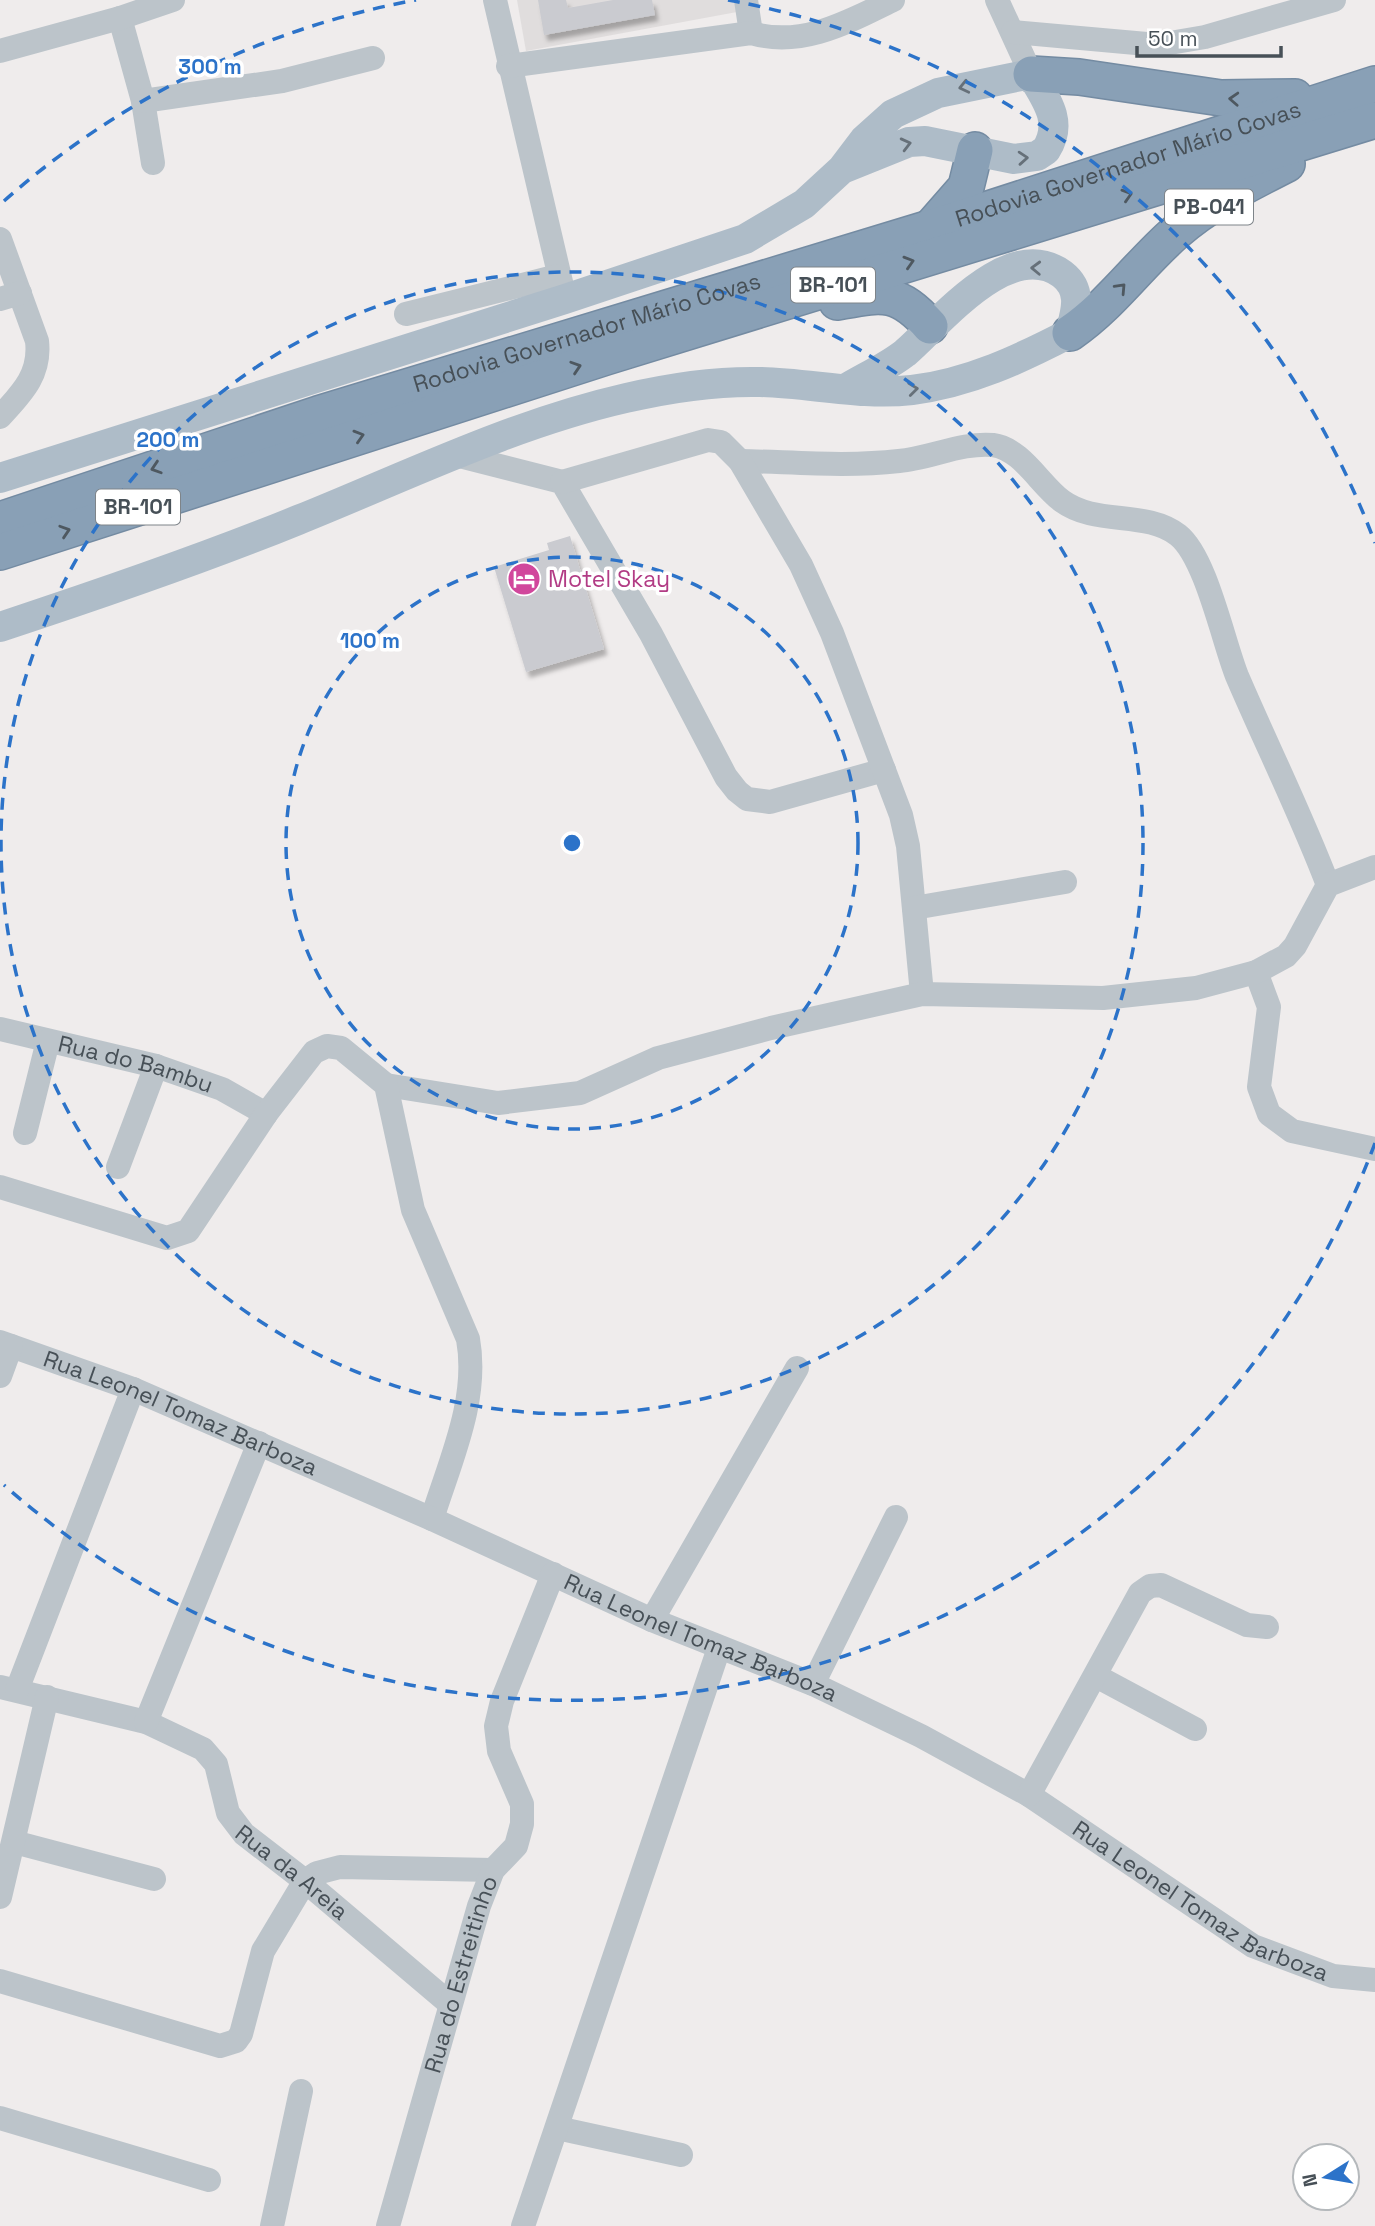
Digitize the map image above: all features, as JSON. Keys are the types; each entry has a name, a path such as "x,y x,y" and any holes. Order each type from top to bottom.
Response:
{"highway":[{"path":"1031,74 1079,76 1245,99 1363,88"},
{"name":"Rodovia Governador Mário Covas","path":"0,520 318,414 930,228 1363,88"},
{"name":"Rodovia Governador Mário Covas","path":"0,552 692,330 1375,120"},
{"name":"PB-041","path":"1070,333 1108,302 1177,231 1208,208 1243,186 1375,120"},
{"path":"930,228 966,187 975,150"},
{"path":"692,330 878,295 904,301 930,326"}],"main road":[{"path":"0,478 561,287 745,239 804,204 842,169 877,127 915,102 963,86 1031,74 1054,117 1055,130 1046,150 1025,159 942,142 909,142 842,169"},
{"path":"845,389 904,354 930,326 991,277 1008,271 1041,266 1064,275 1077,295 1078,307 1070,333"},
{"name":"PB-041","path":"0,627 187,563 456,455 568,415 681,387 761,382 845,389 912,390 951,382 1021,359 1070,333"}],"street":[{"path":"0,51 120,19 173,0"},
{"path":"406,314 561,287 508,66 495,0"},
{"path":"746,0 751,33"},
{"path":"508,66 751,33 768,38 794,38 843,25 893,0"},
{"path":"997,0 1031,74"},
{"path":"1013,32 1158,45 1205,37 1334,0"},
{"path":"120,19 143,101 153,163"},
{"path":"143,101 282,81 373,58"},
{"path":"0,239 10,296 39,357 26,388 0,417"},
{"path":"456,455 562,482 708,440 721,442 740,461 816,596 884,770 908,846 922,994"},
{"path":"740,461 889,462 991,445 1012,453 1062,501 1077,510 1152,525 1178,536 1187,545 1204,580 1236,672 1301,812 1328,885"},
{"path":"562,482 651,634 726,777 737,791 747,799 770,802 884,770"},
{"path":"0,1186 174,1237 188,1230 266,1114 314,1052 327,1046 341,1048 386,1085 498,1103 580,1093 658,1058 771,1027 922,994 1103,998 1196,988 1256,972 1276,963 1296,946 1328,885 1375,867"},
{"path":"914,908 1065,882"},
{"path":"1256,972 1269,1007 1259,1087 1269,1114 1292,1131 1375,1149"},
{"name":"Rua do Bambu","path":"0,1029 156,1066 222,1089 266,1114"},
{"path":"25,1133 48,1041"},
{"path":"118,1167 156,1066"},
{"path":"386,1085 413,1210 462,1319 472,1361 468,1403 432,1519"},
{"path":"0,1376 5,1344"},
{"name":"Rua Leonel Tomaz Barboza","path":"5,1344 133,1389 432,1519 652,1620 813,1684 921,1735 1029,1795 1253,1946 1334,1976 1375,1980"},
{"path":"652,1620 797,1368"},
{"path":"8,1688 133,1389"},
{"path":"146,1722 259,1443"},
{"path":"813,1684 896,1517"},
{"name":"Rua do Estreitinho","path":"388,2226 449,2003 493,1870 516,1846 523,1814 519,1795 499,1751 495,1726 553,1574"},
{"path":"1029,1795 1140,1593 1150,1586 1161,1585 1247,1625 1267,1627"},
{"path":"523,2226 719,1648"},
{"path":"1096,1676 1195,1729"},
{"name":"Rua da Areia","path":"8,1688 146,1722 203,1749 210,1755 220,1774 224,1801 235,1825 449,2003"},
{"path":"0,1897 47,1697"},
{"path":"14,1842 154,1879"},
{"path":"0,1982 220,2046 242,2034 263,1951 305,1881 317,1873 340,1867 493,1870"},
{"path":"272,2226 301,2091"},
{"path":"0,2118 209,2180"},
{"path":"557,2128 681,2155"}],"shaded area":[{"path":"517,0 735,0 737,12 526,51"}],"building":[{"path":"538,0 566,0 568,8 613,0 652,0 655,15 544,35"},
{"path":"570,536 604,649 526,672 494,567 549,550 547,543"}],"place":[{"name":"Motel Skay","path":"524,579"}]}
